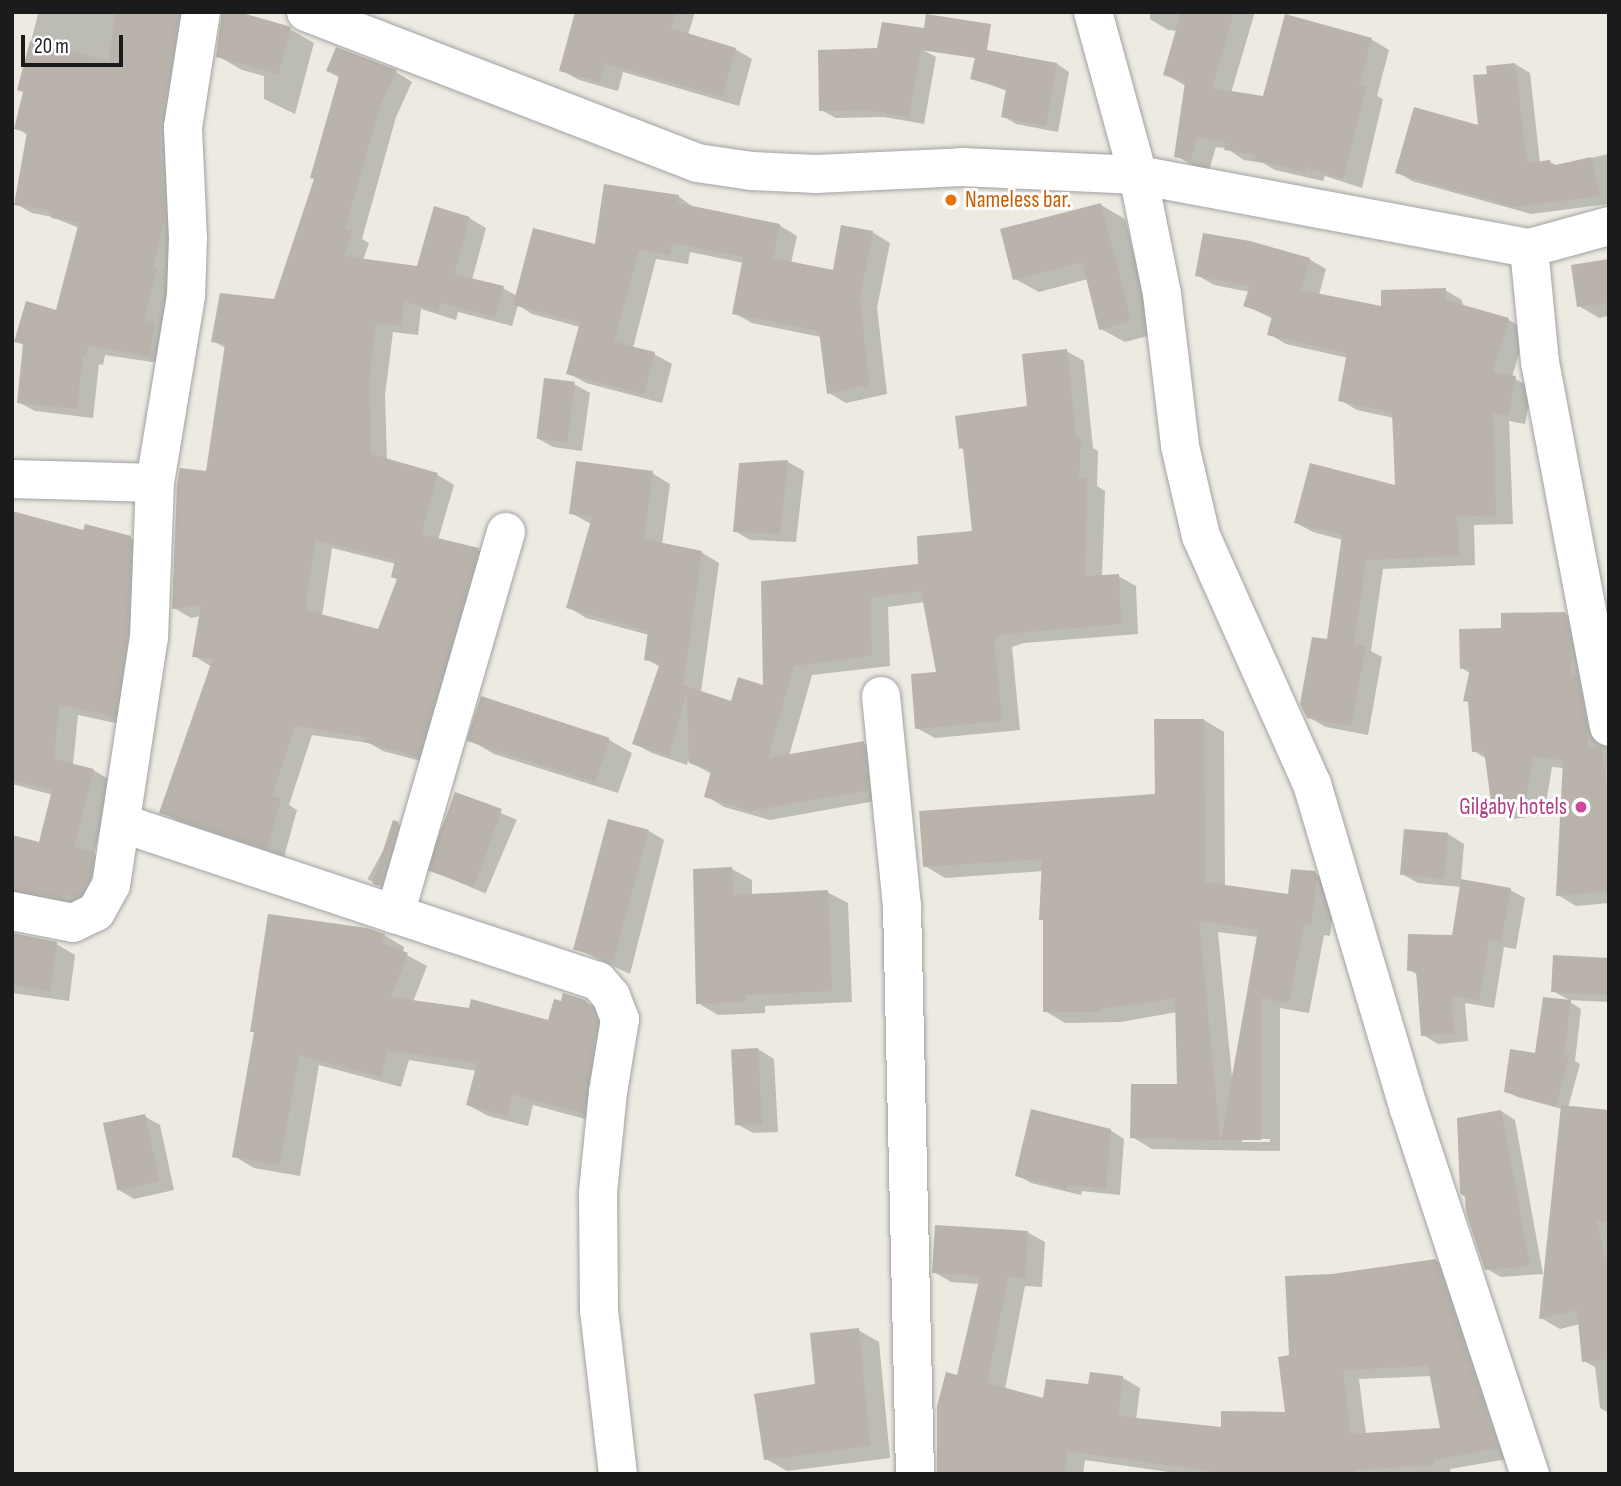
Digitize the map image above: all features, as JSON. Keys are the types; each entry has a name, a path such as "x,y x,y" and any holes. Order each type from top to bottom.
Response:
{"street":[{"path":"12,911 73,923 96,912 111,885 149,638 155,483 186,295 188,239 183,127 201,12"},
{"path":"306,12 380,27 697,163 752,171 816,174 962,167 1138,176 1529,248 1609,226"},
{"path":"1093,12 1138,176 1162,294 1180,446 1200,536 1312,784 1409,1110 1530,1474"},
{"path":"1529,248 1540,362 1609,727"},
{"path":"12,479 155,483"},
{"path":"395,914 506,532"},
{"path":"881,696 902,906 915,1474"},
{"path":"121,823 598,981 611,996 620,1019 608,1092 598,1193 599,1310 618,1474"}],"building":[{"path":"115,12 179,12 159,133 165,217 153,268 157,269 144,320 155,322 150,356 89,346 86,357 83,356 77,409 17,403 23,344 14,342 26,301 56,310 79,222 51,218 52,211 14,205 27,132 14,129 23,92 17,90 30,41 109,61"},
{"path":"222,12 239,12 291,27 278,74 216,57"},
{"path":"575,12 675,12 671,28 736,48 722,97 605,63 600,82 559,71"},
{"path":"1181,12 1234,12 1212,88 1263,96 1285,14 1372,38 1359,86 1366,87 1343,179 1306,167 1305,172 1255,160 1256,155 1224,150 1225,141 1197,137 1191,160 1174,157 1185,82 1163,75"},
{"path":"926,14 991,24 987,50 1057,63 1046,126 1001,117 1006,89 970,79 975,58 921,50 909,117 868,110 819,111 818,50 877,48 882,22 924,28"},
{"path":"336,47 397,70 380,107 345,229 352,231 344,256 417,266 434,206 470,217 454,274 504,286 495,317 441,303 438,312 404,301 401,326 376,323 369,384 371,454 438,473 421,534 479,548 418,757 364,742 365,737 295,726 272,796 281,799 267,849 159,813 213,658 192,657 201,605 172,609 177,485 180,468 206,471 225,344 211,342 220,293 274,299 314,179 310,178 339,76 326,71","holes":["315,540 395,560 391,577 397,579 378,629 305,610"]},
{"path":"1515,63 1527,163 1550,160 1551,166 1591,157 1600,196 1515,207 1395,173 1414,107 1478,125 1473,75 1487,74 1486,66"},
{"path":"604,184 679,195 678,203 780,224 773,258 833,270 841,225 873,231 860,298 869,385 827,394 819,331 732,314 743,257 672,243 670,255 639,250 614,342 655,352 644,394 566,374 580,322 513,305 533,228 595,244"},
{"path":"1101,203 1131,321 1099,330 1082,262 1013,280 1000,229"},
{"path":"1203,233 1250,241 1310,258 1301,290 1381,306 1381,290 1446,288 1446,300 1509,318 1493,372 1516,376 1508,415 1493,413 1496,515 1457,517 1459,556 1366,560 1354,644 1366,646 1351,726 1307,718 1300,704 1312,637 1327,639 1342,535 1294,523 1310,463 1395,485 1392,412 1338,401 1347,353 1267,335 1272,316 1243,306 1250,286 1195,276"},
{"path":"1609,259 1609,303 1577,307 1571,265"},
{"path":"1067,349 1076,438 1081,438 1079,479 1087,479 1085,576 1119,574 1121,624 1005,634 994,638 1002,721 915,729 911,674 936,672 921,591 870,598 872,656 794,666 768,758 864,741 868,790 751,811 704,797 711,771 689,763 687,691 669,756 632,744 660,663 644,660 648,631 566,608 592,517 569,514 576,461 653,471 644,539 702,551 683,685 731,701 738,677 763,685 761,581 918,564 917,536 972,531 963,448 959,449 955,416 1027,406 1022,354"},
{"path":"544,378 575,382 567,442 537,439"},
{"path":"788,460 780,534 733,532 739,463"},
{"path":"12,511 83,530 85,524 131,536 127,636 115,717 59,705 54,759 94,769 74,847 94,852 90,878 80,895 75,898 63,894 62,899 12,890 12,835 39,842 52,790 12,780"},
{"path":"1565,612 1571,643 1571,675 1577,675 1588,733 1587,746 1602,748 1609,818 1609,891 1556,896 1563,760 1533,757 1525,805 1492,809 1484,751 1472,752 1468,702 1463,701 1470,669 1460,669 1459,629 1501,628 1501,613"},
{"path":"481,696 609,738 595,782 466,741"},
{"path":"1154,719 1204,719 1205,882 1288,894 1291,869 1315,871 1317,876 1311,925 1304,924 1289,1003 1261,998 1261,1140 1221,1140 1258,930 1199,921 1220,1140 1130,1138 1131,1084 1177,1084 1175,998 1101,1009 1101,1012 1043,1012 1043,920 1039,920 1042,859 923,867 919,811 1155,794"},
{"path":"455,792 502,809 474,887 427,870"},
{"path":"608,819 649,830 614,960 573,949"},
{"path":"393,820 399,822 378,886 372,884"},
{"path":"1404,829 1448,833 1444,879 1400,875"},
{"path":"732,867 733,895 828,890 832,991 745,995 746,1002 696,1004 693,869"},
{"path":"1461,879 1511,888 1501,942 1489,940 1479,1000 1451,996 1454,1033 1421,1036 1416,971 1407,971 1408,934 1452,935"},
{"path":"268,914 367,928 385,934 382,943 408,953 391,997 469,1008 471,999 548,1020 554,999 561,1001 563,993 585,1000 597,1021 584,1114 513,1094 507,1116 466,1105 477,1063 388,1050 381,1077 299,1055 280,1165 232,1157 254,1032 250,1032"},
{"path":"12,933 57,942 50,991 12,985"},
{"path":"1553,955 1609,958 1607,995 1551,992"},
{"path":"1543,997 1571,1000 1564,1055 1569,1056 1556,1106 1504,1092 1510,1049 1535,1053"},
{"path":"758,1048 762,1124 735,1125 731,1049"},
{"path":"1561,1105 1609,1110 1609,1221 1597,1222 1609,1272 1609,1359 1582,1362 1577,1310 1539,1319"},
{"path":"1031,1109 1111,1129 1106,1188 1068,1185 1067,1189 1015,1176"},
{"path":"1501,1110 1530,1266 1485,1270 1466,1212 1465,1197 1460,1193 1457,1118"},
{"path":"145,1114 159,1181 117,1190 103,1123"},
{"path":"935,1225 1028,1231 1025,1278 1008,1277 987,1383 1043,1398 1046,1379 1088,1384 1090,1372 1123,1376 1118,1416 1221,1427 1221,1411 1285,1412 1278,1357 1289,1355 1285,1276 1332,1274 1436,1259 1497,1448 1434,1460 1434,1465 1355,1470 1355,1474 1231,1474 1067,1451 1064,1474 937,1474 937,1406 946,1372 957,1375 980,1276 932,1273","holes":["1428,1366 1440,1428 1350,1434 1343,1370"]},
{"path":"859,1328 870,1446 764,1460 754,1394 815,1384 810,1333"}],"place":[{"name":"Nameless bar.","path":"951,200"},
{"name":"Gilgaby hotels","path":"1581,807"}]}
